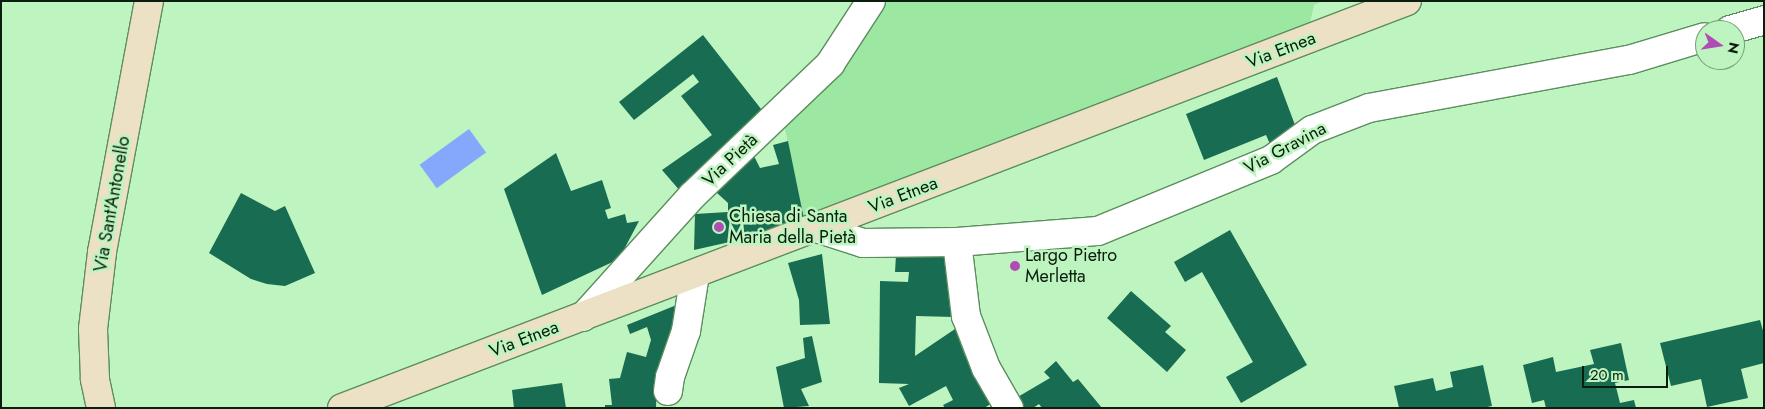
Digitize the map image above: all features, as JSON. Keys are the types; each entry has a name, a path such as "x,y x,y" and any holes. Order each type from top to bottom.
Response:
{"main road":[{"name":"Via Sant'Antonello","path":"100,408 95,379 93,330 102,252 148,1"},
{"name":"Via Etnea","path":"342,408 1407,1"},
{"path":"88,408 95,379"},
{"path":"95,379 119,408"}],"street":[{"name":"Via Pietà","path":"583,316 693,195 830,64 871,1"},
{"path":"1745,26 1764,20"},
{"name":"Via Gravina","path":"816,228 864,243 957,242 1098,231 1271,160 1312,130 1369,108 1628,60 1695,41"},
{"path":"957,242 966,316 986,368 1009,408"},
{"path":"668,391 670,377 686,331 695,274"}],"green space":[{"path":"882,1 1323,1 1314,5 1310,23 804,219 784,124"}],"water":[{"path":"469,129 486,152 437,188 420,165"}],"building":[{"path":"703,35 765,114 718,151 702,172 681,192 662,170 712,135 681,96 699,82 693,74 634,120 619,102"},
{"path":"1277,77 1298,133 1270,144 1266,135 1204,160 1186,114"},
{"path":"788,141 804,219 743,239 694,250 695,214 728,212 728,203 716,192 753,154 760,168 779,164 773,145"},
{"path":"556,153 571,191 602,180 611,208 605,210 608,219 625,214 627,223 639,221 619,259 542,295 504,189"},
{"path":"241,193 275,211 285,206 315,273 285,286 267,284 251,279 209,253"},
{"path":"1230,230 1307,365 1241,403 1226,377 1253,362 1202,272 1185,282 1174,262"},
{"path":"822,254 830,324 800,325 799,300 788,263"},
{"path":"896,255 945,256 954,317 916,316 915,356 955,329 965,356 994,402 984,408 945,408 943,405 953,400 946,386 909,406 899,388 909,384 879,383 880,281 908,282 909,272 895,272"},
{"path":"1131,291 1171,326 1165,332 1186,350 1167,372 1107,318"},
{"path":"684,302 657,381 656,408 605,408 605,405 612,405 609,379 620,378 627,352 646,357 651,340 647,327 630,334 627,325"},
{"path":"1760,320 1764,334 1764,363 1741,369 1748,398 1707,407 1701,379 1671,386 1660,343"},
{"path":"812,336 822,382 801,389 809,406 784,408 776,367 805,358 803,338"},
{"path":"1621,343 1629,380 1615,383 1620,403 1634,400 1636,408 1546,408 1544,400 1532,403 1523,365 1553,357 1556,372 1594,364 1590,350"},
{"path":"1056,361 1073,382 1078,379 1102,408 1042,408 1039,404 1033,408 1021,408 1016,398 1050,378 1044,372"},
{"path":"1483,365 1492,406 1482,408 1399,408 1394,386 1433,378 1436,391 1453,387 1450,372"},
{"path":"562,383 566,408 514,408 512,390"}],"place":[{"name":"Chiesa di Santa Maria della Pietà","path":"719,227"},
{"name":"Largo Pietro Merletta","path":"1015,266"}]}
